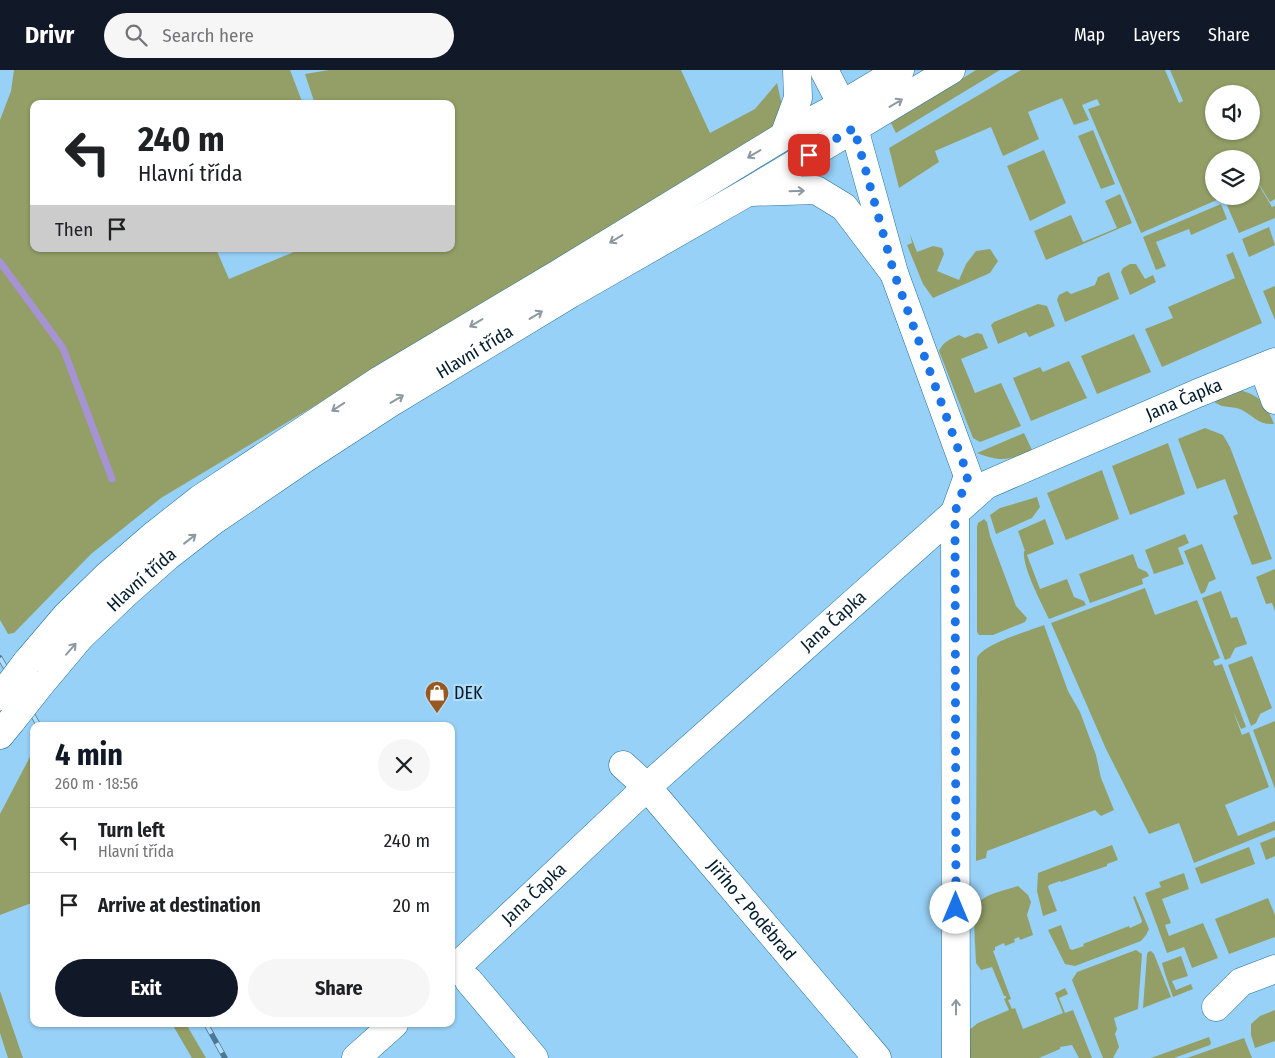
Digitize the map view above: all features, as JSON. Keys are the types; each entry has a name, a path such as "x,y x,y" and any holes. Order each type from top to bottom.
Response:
{"street":[{"path":"784,136 798,98 797,70"},
{"path":"824,70 848,116 894,273 968,476 955,520 956,1057"},
{"name":"Hlavní třída","path":"4,712 39,686 81,636 125,594 213,520 390,403 570,294 748,192 848,116 900,70"},
{"name":"Hlavní třída","path":"4,712 26,662 66,616 108,575 200,499 380,380 784,136 848,116 951,70"},
{"path":"748,192 816,190 844,207 894,273"},
{"path":"1269,364 1275,400"},
{"name":"Jana Čapka","path":"460,976 647,788 955,520 986,485 1198,392 1269,364"},
{"name":"Jiřího z Poděbrad","path":"623,765 647,788 877,1058"},
{"path":"1216,1007 1241,982 1275,968"},
{"path":"460,976 534,1058"},
{"path":"356,1058 391,1027"}],"green space":[{"path":"14,70 290,70 301,100 30,100 30,252 217,252 229,279 294,252 455,252 455,100 314,100 305,74 329,70 681,70 710,133 755,109 777,83 783,110 774,130 161,498 91,554 14,633 8,634 0,620 0,120 11,91"},
{"path":"976,70 1000,70 896,133 891,123"},
{"path":"1021,70 1165,70 1179,103 1183,101 1170,70 1275,70 1275,199 1270,202 1260,186 1260,150 1205,150 1205,205 1141,233 1088,109 1100,105 1097,99 1082,105 1089,120 1074,125 1062,98 1028,112 1039,139 1003,156 991,127 935,151 939,162 899,188 889,148"},
{"path":"1093,130 1115,184 1101,189 1078,136"},
{"path":"1044,150 1066,203 1030,221 1007,166"},
{"path":"1260,187 1272,207 1275,206 1275,218 1239,233 1227,205 1260,205"},
{"path":"1120,194 1132,223 1046,260 1034,231 1071,215 1083,242 1117,228 1105,201"},
{"path":"1219,205 1221,205 1227,219 1191,235 1189,229 1156,242 1166,266 1156,270 1143,237"},
{"path":"1269,227 1275,245 1249,257 1242,239"},
{"path":"910,234 917,252 933,246 942,248 944,254 937,271 959,280 966,264 976,251 990,249 998,261 990,273 933,298 923,284 907,245 912,243"},
{"path":"1233,252 1262,323 1162,367 1145,329 1173,318 1168,307 1235,278 1226,255"},
{"path":"1130,264 1136,264 1145,279 1153,275 1156,282 1130,295 1121,272 1123,268"},
{"path":"1109,272 1119,299 1065,322 1057,300 1059,295 1067,291 1071,294 1095,285 1098,277"},
{"path":"1275,286 1275,320 1263,291"},
{"path":"1038,304 1047,306 1055,326 1029,337 1026,332 998,344 991,325 994,322"},
{"path":"977,333 982,334 988,348 961,359 975,393 1001,383 1021,426 980,442 973,438 939,351 945,343 959,335 965,338"},
{"path":"1134,334 1151,372 1097,394 1081,356"},
{"path":"1069,361 1087,398 1031,421 1013,378 1040,367 1043,372"},
{"path":"1237,389 1251,394 1261,401 1268,410 1274,424 1260,422 1237,408 1222,406 1210,397"},
{"path":"1205,428 1223,435 1230,447 1272,559 1252,565 1233,516 1238,514 1225,479 1197,489 1178,439"},
{"path":"1024,433 1032,450 1024,454 999,459 977,453"},
{"path":"1168,443 1185,494 1130,515 1112,466"},
{"path":"1102,470 1119,519 1066,540 1047,493"},
{"path":"1037,497 1040,507 1032,518 996,534 990,515 1000,508"},
{"path":"984,519 987,522 990,536 1016,606 1027,618 1025,622 993,635 979,635 977,632 977,527 978,523"},
{"path":"1045,519 1054,544 1027,555 1040,589 1067,579 1074,597 1084,601 1086,605 1049,619 1029,576 1024,558 1025,551 1018,531"},
{"path":"1185,534 1189,543 1178,548 1184,564 1154,574 1145,550"},
{"path":"1202,544 1216,579 1209,582 1205,592 1201,594 1184,551"},
{"path":"1133,554 1138,568 1147,572 1149,576 1142,579 1143,584 1090,603 1079,574"},
{"path":"1275,569 1275,611 1272,603 1266,604 1256,577"},
{"path":"1145,588 1155,615 1197,600 1220,658 1213,661 1215,666 1222,664 1246,727 1241,729 1233,711 1242,735 1249,732 1269,787 1225,805 1238,836 1275,821 1275,830 1194,863 1179,823 1149,834 1106,749 1051,623"},
{"path":"1221,591 1231,618 1237,617 1247,644 1235,648 1230,658 1225,660 1202,598"},
{"path":"1044,625 1068,691 1080,712 1096,755 1101,778 1114,810 1101,816 1095,810 987,851 986,858 976,861 977,658 981,653 997,643"},
{"path":"1252,656 1272,708 1260,714 1256,723 1251,726 1228,665"},
{"path":"1275,721 1275,789 1253,730"},
{"path":"30,757 30,904 0,915 0,814"},
{"path":"1275,837 1275,856 1266,860 1260,843"},
{"path":"1112,845 1118,860 1107,864 1107,866 1049,885 1048,887 1057,911 1043,916 1037,891 1038,873"},
{"path":"1249,847 1255,864 1201,884 1195,868"},
{"path":"1184,873 1189,889 1162,899 1171,923 1165,925 1169,936 1203,923 1218,958 1192,968 1184,947 1167,953 1145,893 1161,887 1159,882"},
{"path":"1018,886 1028,895 1031,902 1027,915 1033,935 1020,940 1019,937 1014,939 1015,942 1005,946 1004,943 995,947 993,951 1011,999 1008,1000 1012,1009 1015,1008 1023,1029 1063,1013 1055,993 1065,988 1068,994 1059,998 1065,1013 1073,1010 1092,1058 1079,1058 1072,1045 1060,1047 1060,1049 1039,1058 966,1058 969,1030 978,1023 1009,1010 1004,999 1006,996 1004,996 992,967 981,970 976,963 975,913 977,906 987,896"},
{"path":"1135,896 1149,929 1141,941 1075,966 1065,964 1048,930 1061,925 1070,949 1084,946 1083,944 1141,923 1142,921 1133,897"},
{"path":"1268,898 1275,915 1275,937 1229,954 1215,919"},
{"path":"1136,950 1142,954 1138,1009 1114,1018 1117,1029 1115,1034 1119,1047 1113,1058 1103,1058 1072,980 1077,972"},
{"path":"1151,951 1154,954 1171,997 1143,1008 1147,954"},
{"path":"1181,956 1188,976 1172,981 1176,990 1191,984 1193,989 1173,997 1162,963"},
{"path":"0,991 23,1058 8,1058 0,1033"},
{"path":"1275,1010 1275,1041 1255,1048 1251,1035 1251,1024 1260,1016"},
{"path":"174,1027 188,1027 206,1058 192,1058"},
{"path":"1209,1037 1210,1045 1174,1058 1151,1058"},
{"path":"1244,1038 1252,1058 1187,1058"}],"waterway":[{"path":"0,262 63,348 112,479"}],"railway":[{"path":"0,658 37,722"},
{"path":"208,1027 225,1058"}],"place":[{"name":"DEK","path":"437,714"}],"route":[{"path":"809,155 854,128 894,273 963,457 968,476 955,512 956,908"}]}
